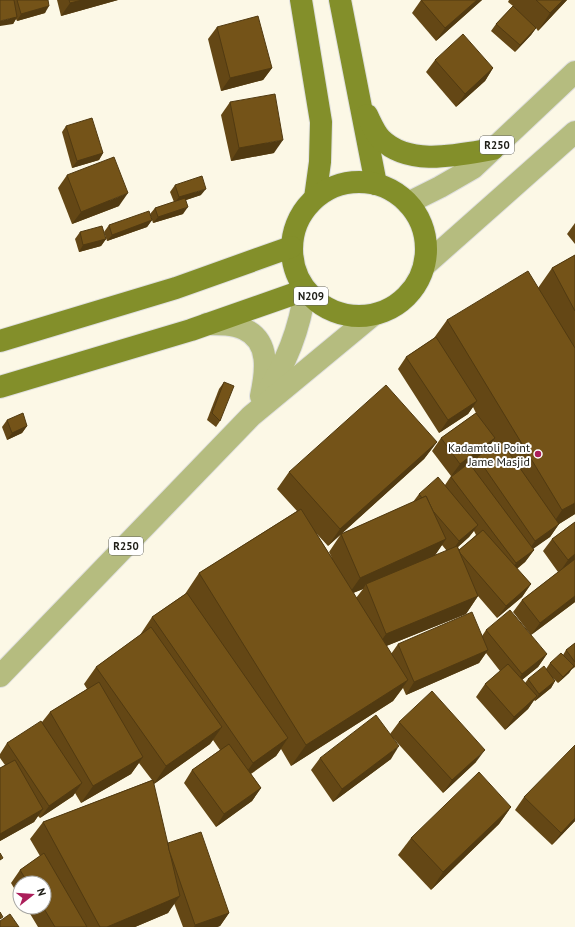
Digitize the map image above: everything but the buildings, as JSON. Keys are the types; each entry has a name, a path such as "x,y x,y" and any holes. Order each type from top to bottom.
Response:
{"highway":[{"path":"300,0 321,122 320,162 315,198"},
{"path":"340,0 376,184"},
{"path":"358,96 366,115 380,139 395,149 414,155 434,157 493,149"},
{"name":"N209","path":"354,182 376,184 393,191 408,203 420,222 426,244 424,266 418,283 406,298 391,309 374,316 355,317 336,313 319,304 305,290 295,269 292,247 295,229 303,212 315,198 334,186 354,182"},
{"path":"0,341 176,288 292,247"},
{"name":"N209","path":"0,387 207,324 305,290"}],"main road":[{"name":"R250","path":"408,203 473,168 575,72"},
{"path":"424,266 575,132"},
{"name":"R250","path":"251,416 282,368 291,348 303,309 305,290"},
{"name":"R250","path":"0,676 251,416 374,316"},
{"path":"207,324 230,325 245,329 257,339 266,359 265,376 261,396 251,416"}],"place":[{"name":"Kadamtoli Point Jame Masjid","path":"538,454"}]}
